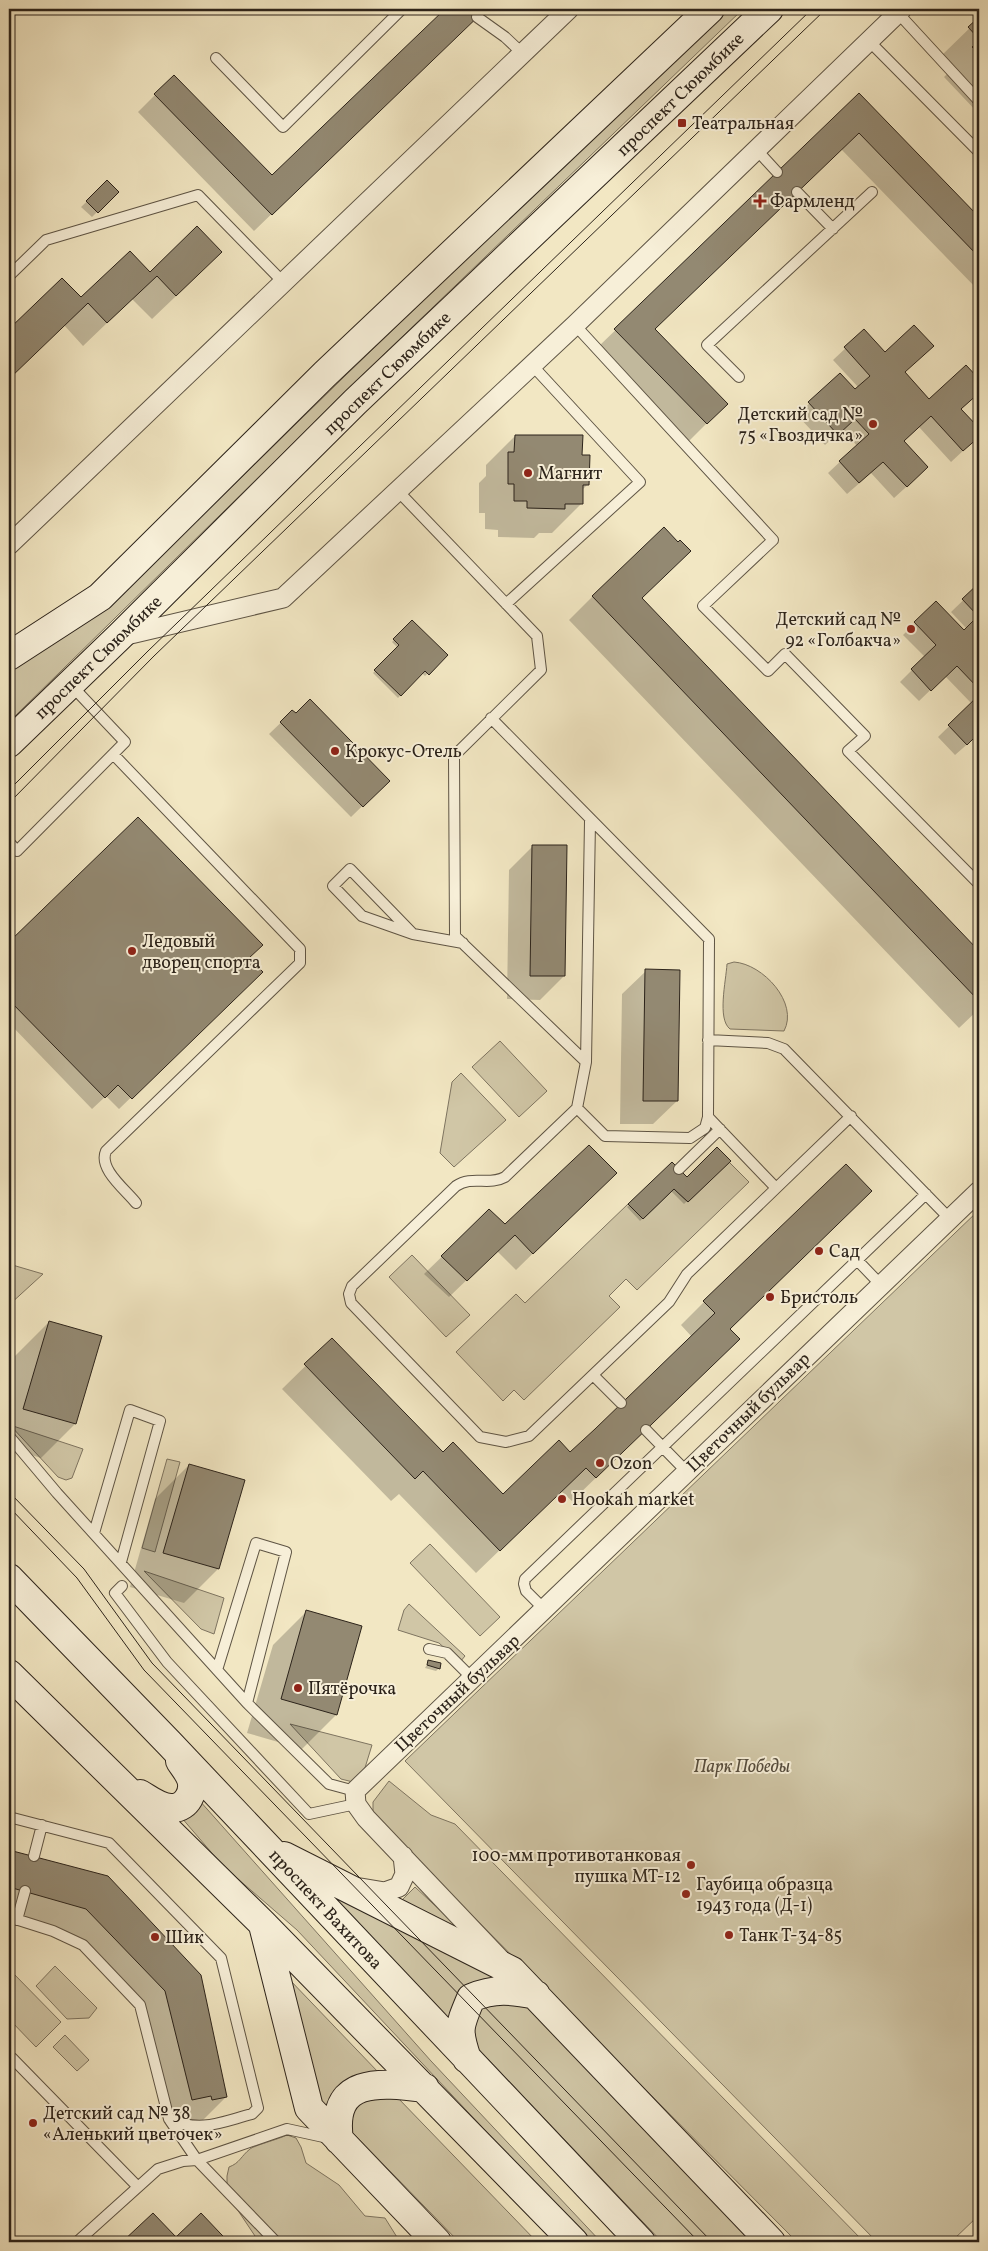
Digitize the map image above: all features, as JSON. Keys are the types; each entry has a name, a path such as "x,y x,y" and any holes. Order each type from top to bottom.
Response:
{"main road":[{"path":"9,656 100,597 325,374 710,9"},
{"name":"проспект Сююмбике","path":"9,743 120,636 355,402 769,9"},
{"name":"проспект Вахитова","path":"9,1578 169,1743 641,2242"},
{"path":"11,1681 119,1782 262,1923 574,2242"},
{"path":"119,1782 158,1805 174,1808 186,1804 192,1793 191,1779 169,1743"},
{"path":"267,1847 512,1971 771,2242"},
{"path":"262,1923 309,2108 437,2242"},
{"path":"468,2059 459,2036 462,2020 472,1998 490,1990 509,1990 536,1995"},
{"path":"339,2140 338,2111 354,2091 368,2085 383,2083 425,2088"}],"street":[{"path":"9,545 569,9"},
{"path":"120,636 283,598 532,365 900,11"},
{"name":"Цветочный бульвар","path":"356,1798 472,1678 545,1610 686,1471 979,1191"},
{"path":"356,1798 403,1856 512,1971"},
{"path":"342,1886 386,1892 399,1887 404,1874 403,1856"}],"lane":[{"path":"216,58 284,127 402,9"},
{"path":"900,11 979,101"},
{"path":"477,17 505,37 522,54"},
{"path":"869,41 979,152"},
{"path":"756,149 777,172"},
{"path":"797,192 833,229"},
{"path":"738,377 707,345 872,192"},
{"path":"9,276 46,240 198,195 283,282"},
{"path":"574,325 773,540 703,606 768,671 785,654 865,736 848,751 979,884"},
{"path":"506,604 640,482 532,365"},
{"path":"397,490 537,636 541,670 454,756 455,936 586,1062"},
{"path":"9,842 17,851 125,742 70,684"},
{"path":"491,718 590,821 709,939 708,1117 705,1128 690,1138 605,1136 577,1108"},
{"path":"113,754 300,949 302,954 300,963 106,1151 104,1156 105,1166 136,1203"},
{"path":"590,821 586,1062 577,1108 505,1177 492,1181 468,1180 456,1186 352,1286 349,1298 351,1303 480,1437 506,1442 529,1436 669,1302 687,1274 851,1116"},
{"path":"413,934 350,869 333,886 362,916 413,934 463,943"},
{"path":"708,1040 768,1043 784,1049 950,1219"},
{"path":"708,1117 776,1188"},
{"path":"679,1169 720,1129"},
{"path":"545,1610 526,1591 525,1579 926,1194"},
{"path":"857,1260 881,1285"},
{"path":"593,1375 621,1403"},
{"path":"94,1533 130,1410 160,1421 122,1562"},
{"path":"646,1430 686,1471"},
{"path":"9,1436 247,1703 329,1784 356,1798"},
{"path":"217,1670 256,1543 286,1552 247,1703"},
{"path":"122,1586 115,1593 167,1662 309,1814 356,1798"},
{"path":"429,1648 447,1653 472,1678"},
{"path":"9,1817 110,1843 221,1958 258,2108 252,2114 198,2128 184,2126 169,2119"},
{"path":"34,1856 42,1826"},
{"path":"25,1891 13,1918 53,1932 83,1946 140,2005 169,2119 197,2160 276,2242"},
{"path":"12,2058 138,2187"},
{"path":"77,2242 158,2169 183,2161 197,2160 286,2129 339,2140"}],"green space":[{"path":"726,9 743,9 378,360 9,722 9,672 117,599 346,375"},
{"path":"734,962 745,964 756,970 767,977 776,987 787,1009 784,1031 730,1029 726,1024 723,1009 727,964"},
{"path":"500,1041 547,1091 519,1117 472,1067"},
{"path":"461,1073 506,1120 454,1167 440,1153 452,1082"},
{"path":"729,1162 749,1182 637,1290 626,1279 609,1296 620,1307 524,1400 514,1390 503,1401 456,1352 516,1294 525,1303 628,1204 643,1219 674,1189 688,1202"},
{"name":"Парк Победы","path":"979,1210 979,2215 951,2242 877,2242 405,1761"},
{"path":"412,1255 470,1315 446,1337 389,1277"},
{"path":"9,1264 43,1274 9,1305"},
{"path":"10,1425 83,1449 72,1478 66,1480 58,1477"},
{"path":"167,1459 180,1462 155,1552 142,1548"},
{"path":"430,1544 500,1617 480,1636 410,1563"},
{"path":"144,1571 224,1598 214,1634 201,1629"},
{"path":"409,1604 465,1656 460,1662 439,1643 398,1630 404,1610"},
{"path":"290,1724 372,1745 364,1771 353,1782 341,1779"},
{"path":"389,1781 431,1815 455,1824 864,2242 797,2242 373,1816 373,1802"},
{"path":"199,1800 431,2061 601,2242 590,2242 297,1930 223,1866 181,1817"},
{"path":"322,1885 507,1983 757,2242 662,2242"},
{"path":"415,1887 472,1940 399,1903"},
{"path":"55,1966 97,2008 89,2018 67,2019 36,1986"},
{"path":"12,1972 61,2022 36,2047 9,2019 9,1975"},
{"path":"288,1978 379,2073 332,2097 323,2110"},
{"path":"65,2035 89,2060 77,2071 53,2047"},
{"path":"358,2097 397,2097 537,2242 459,2242 352,2132 351,2111"},
{"path":"287,2135 296,2138 306,2163 339,2185 365,2216 385,2218 400,2242 259,2242 227,2194 229,2167 252,2148"}],"building":[{"path":"445,9 486,9 272,215 154,94 174,75 272,175"},
{"path":"979,17 979,39 968,27"},
{"path":"979,40 979,54 972,47"},
{"path":"859,93 979,217 979,257 859,133 655,329 728,404 707,424 614,329"},
{"path":"107,180 119,192 98,213 86,201"},
{"path":"197,226 222,252 176,296 157,276 107,323 88,303 9,379 9,329 62,278 81,297 130,251 150,272"},
{"path":"914,325 934,346 905,372 929,399 966,365 979,379 979,393 961,409 979,428 979,437 963,451 931,416 904,441 928,467 907,487 883,462 859,483 839,461 869,434 855,419 838,435 808,402 840,373 855,389 870,376 844,347 864,329 885,352"},
{"path":"515,435 583,435 582,455 590,455 589,485 583,485 583,504 565,504 565,509 527,508 527,501 514,501 514,484 508,484 508,452 514,452"},
{"path":"664,527 678,542 680,540 691,551 642,598 979,951 979,1001 592,596"},
{"path":"979,583 979,689 957,666 931,691 911,669 936,645 914,622 936,601 964,630 978,616 962,599"},
{"path":"412,620 448,655 429,675 425,671 401,696 374,670 399,645 393,639"},
{"path":"979,695 979,733 967,745 948,725"},
{"name":"Крокус-Отель","path":"310,699 390,781 363,807 280,722 292,710 296,713"},
{"name":"Ледовый дворец спорта","path":"138,817 263,945 249,958 263,972 132,1099 118,1085 105,1098 9,1000 9,942"},
{"path":"532,845 567,845 565,976 530,976"},
{"path":"645,969 680,970 678,1101 643,1101"},
{"path":"589,1145 617,1173 533,1254 515,1235 467,1281 441,1256 489,1209 505,1224"},
{"path":"717,1147 731,1161 688,1202 674,1189 643,1219 628,1204 672,1162 687,1177"},
{"path":"846,1164 872,1191 730,1329 740,1339 596,1478 586,1468 500,1551 423,1471 415,1479 304,1364 332,1338 443,1452 453,1442 503,1494 559,1440 570,1452 595,1429 715,1313 703,1301"},
{"path":"49,1321 102,1336 76,1424 23,1409"},
{"path":"189,1464 245,1480 219,1569 163,1553"},
{"path":"306,1610 362,1626 337,1715 281,1699"},
{"path":"428,1660 441,1663 440,1669 427,1665"},
{"path":"9,1850 108,1876 201,1975 227,2097 212,2100 211,2096 192,2100 165,1991 86,1909 9,1887"},
{"path":"153,2213 176,2237 170,2242 122,2242"},
{"path":"201,2213 229,2242 182,2242 176,2237"}],"tram line":[{"path":"9,790 148,651 812,9"},
{"path":"9,803 154,656 826,9"},
{"path":"9,1492 84,1569 152,1663 712,2242"},
{"path":"9,1507 77,1578 144,1670 699,2242"}],"place":[{"name":"Театральная","path":"682,123"},
{"name":"Фармленд","path":"760,201"},
{"name":"Детский сад № 75 «Гвоздичка»","path":"873,424"},
{"name":"Магнит","path":"528,473"},
{"name":"Детский сад № 92 «Голбакча»","path":"911,629"},
{"name":"Крокус-Отель","path":"335,751"},
{"name":"Ледовый дворец спорта","path":"132,951"},
{"name":"Сад","path":"819,1251"},
{"name":"Бристоль","path":"770,1297"},
{"name":"Ozon","path":"600,1463"},
{"name":"Hookah market","path":"562,1499"},
{"name":"Пятёрочка","path":"298,1688"},
{"name":"100-мм противотанковая пушка МТ-12","path":"691,1865"},
{"name":"Гаубица образца 1943 года (Д-1)","path":"686,1894"},
{"name":"Танк Т-34-85","path":"729,1935"},
{"name":"Шик","path":"155,1937"},
{"name":"Детский сад № 38 «Аленький цветочек»","path":"33,2123"}]}
